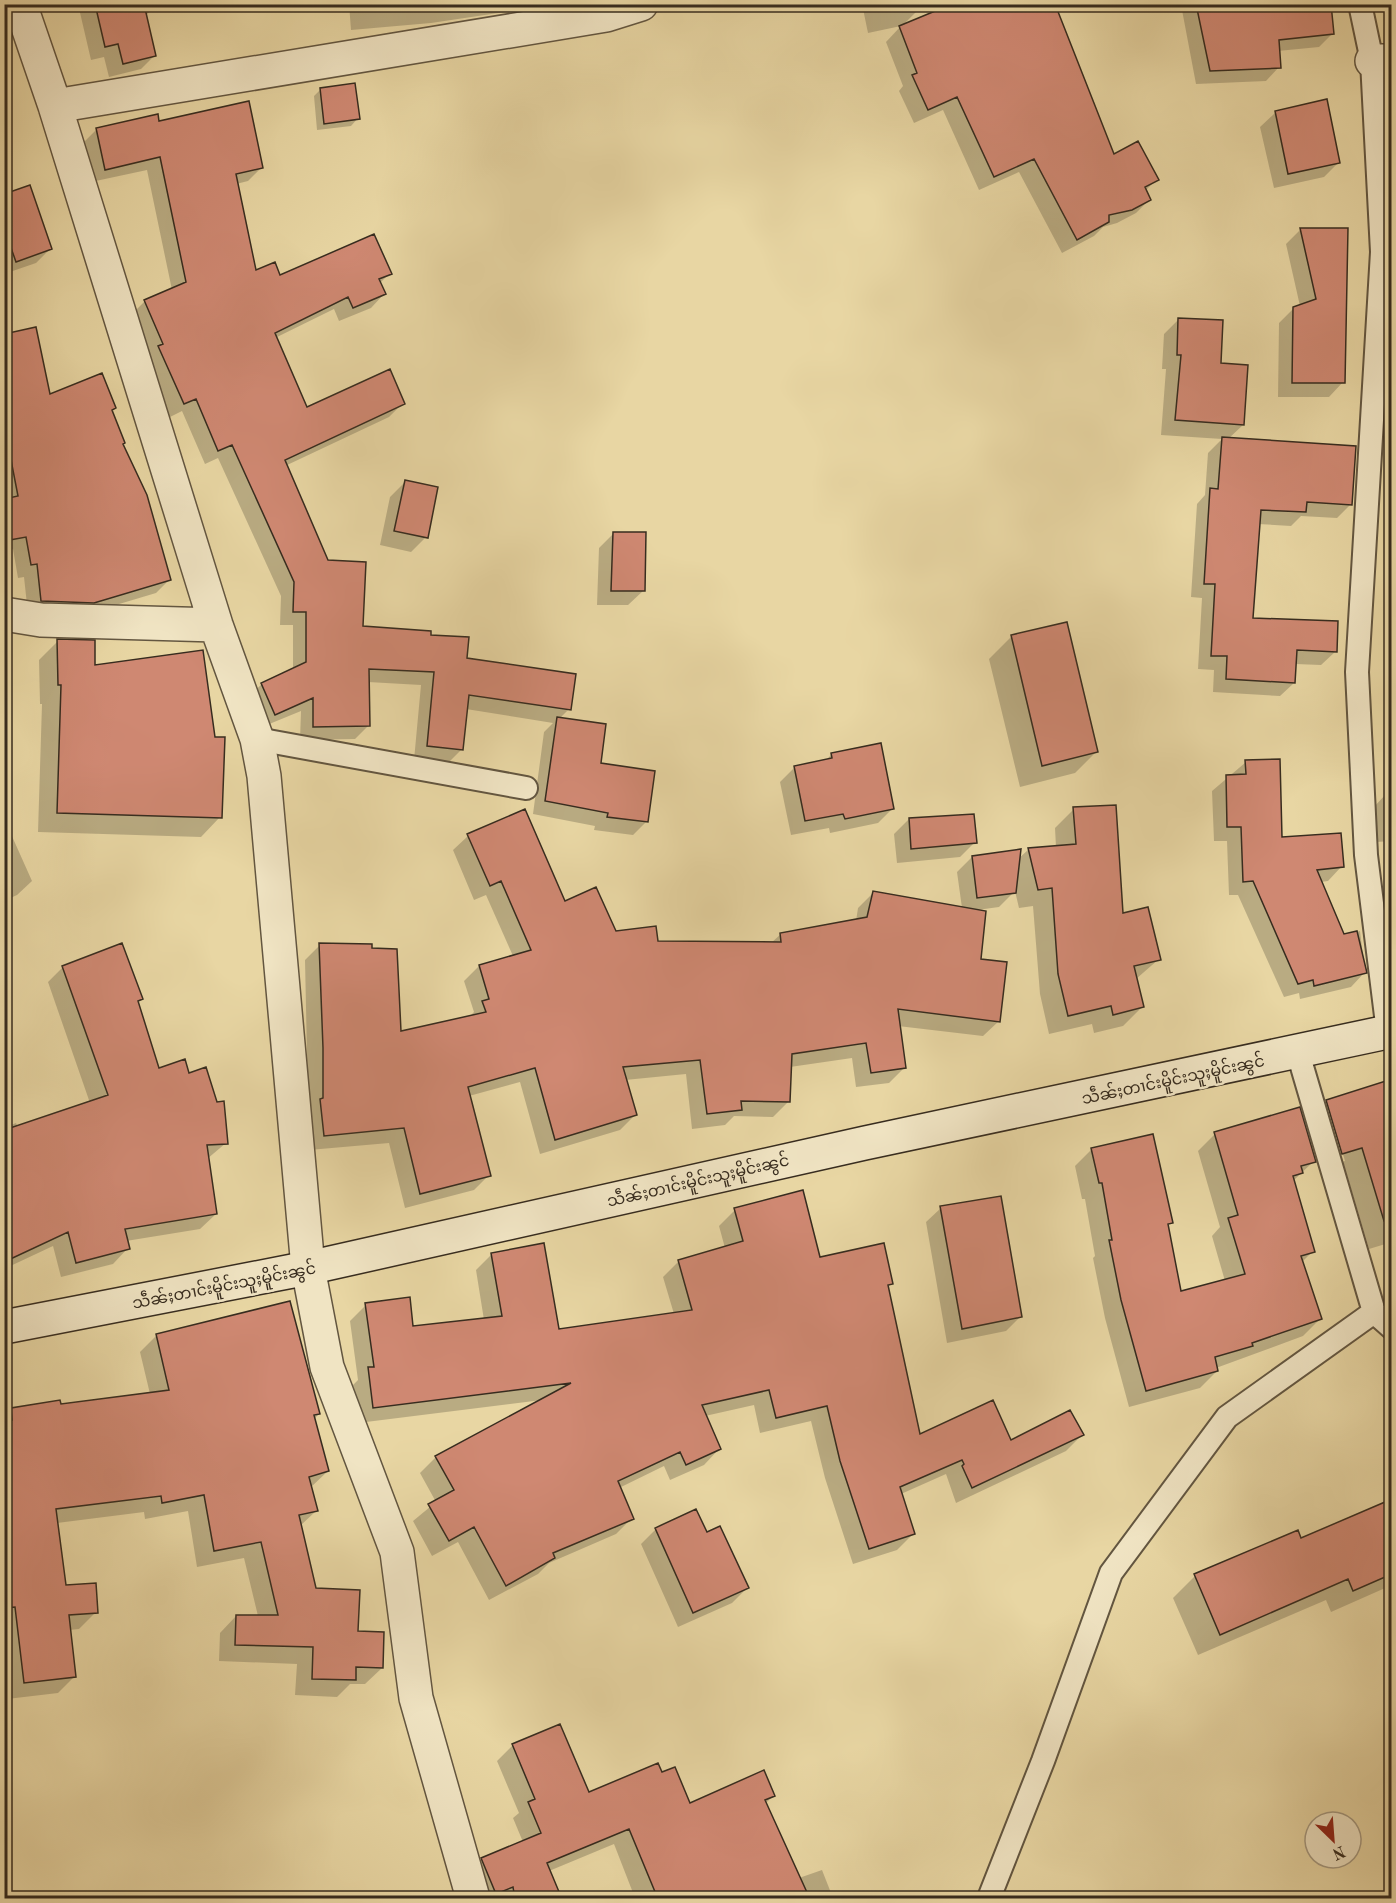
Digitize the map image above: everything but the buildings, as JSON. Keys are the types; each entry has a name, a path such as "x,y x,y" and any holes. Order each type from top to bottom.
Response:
{"street":[{"path":"20,4 55,106 216,625 257,739 264,776 308,1268 327,1367 397,1552 416,1698 473,1899"},
{"path":"55,106 641,4"},
{"path":"4,615 40,620 216,625"},
{"name":"သဵၼ်ႈတၢင်းမိူင်းသူႈမိူင်းၼွင်","path":"4,1327 308,1268 865,1143 1390,1032"}],"lane":[{"path":"1360,4 1382,61 1382,252 1357,672 1366,855 1390,1032"},
{"path":"257,739 526,788"},
{"path":"1298,1053 1374,1312 1392,1328"},
{"path":"989,1899 1043,1761 1111,1573 1227,1417 1374,1312"}]}
